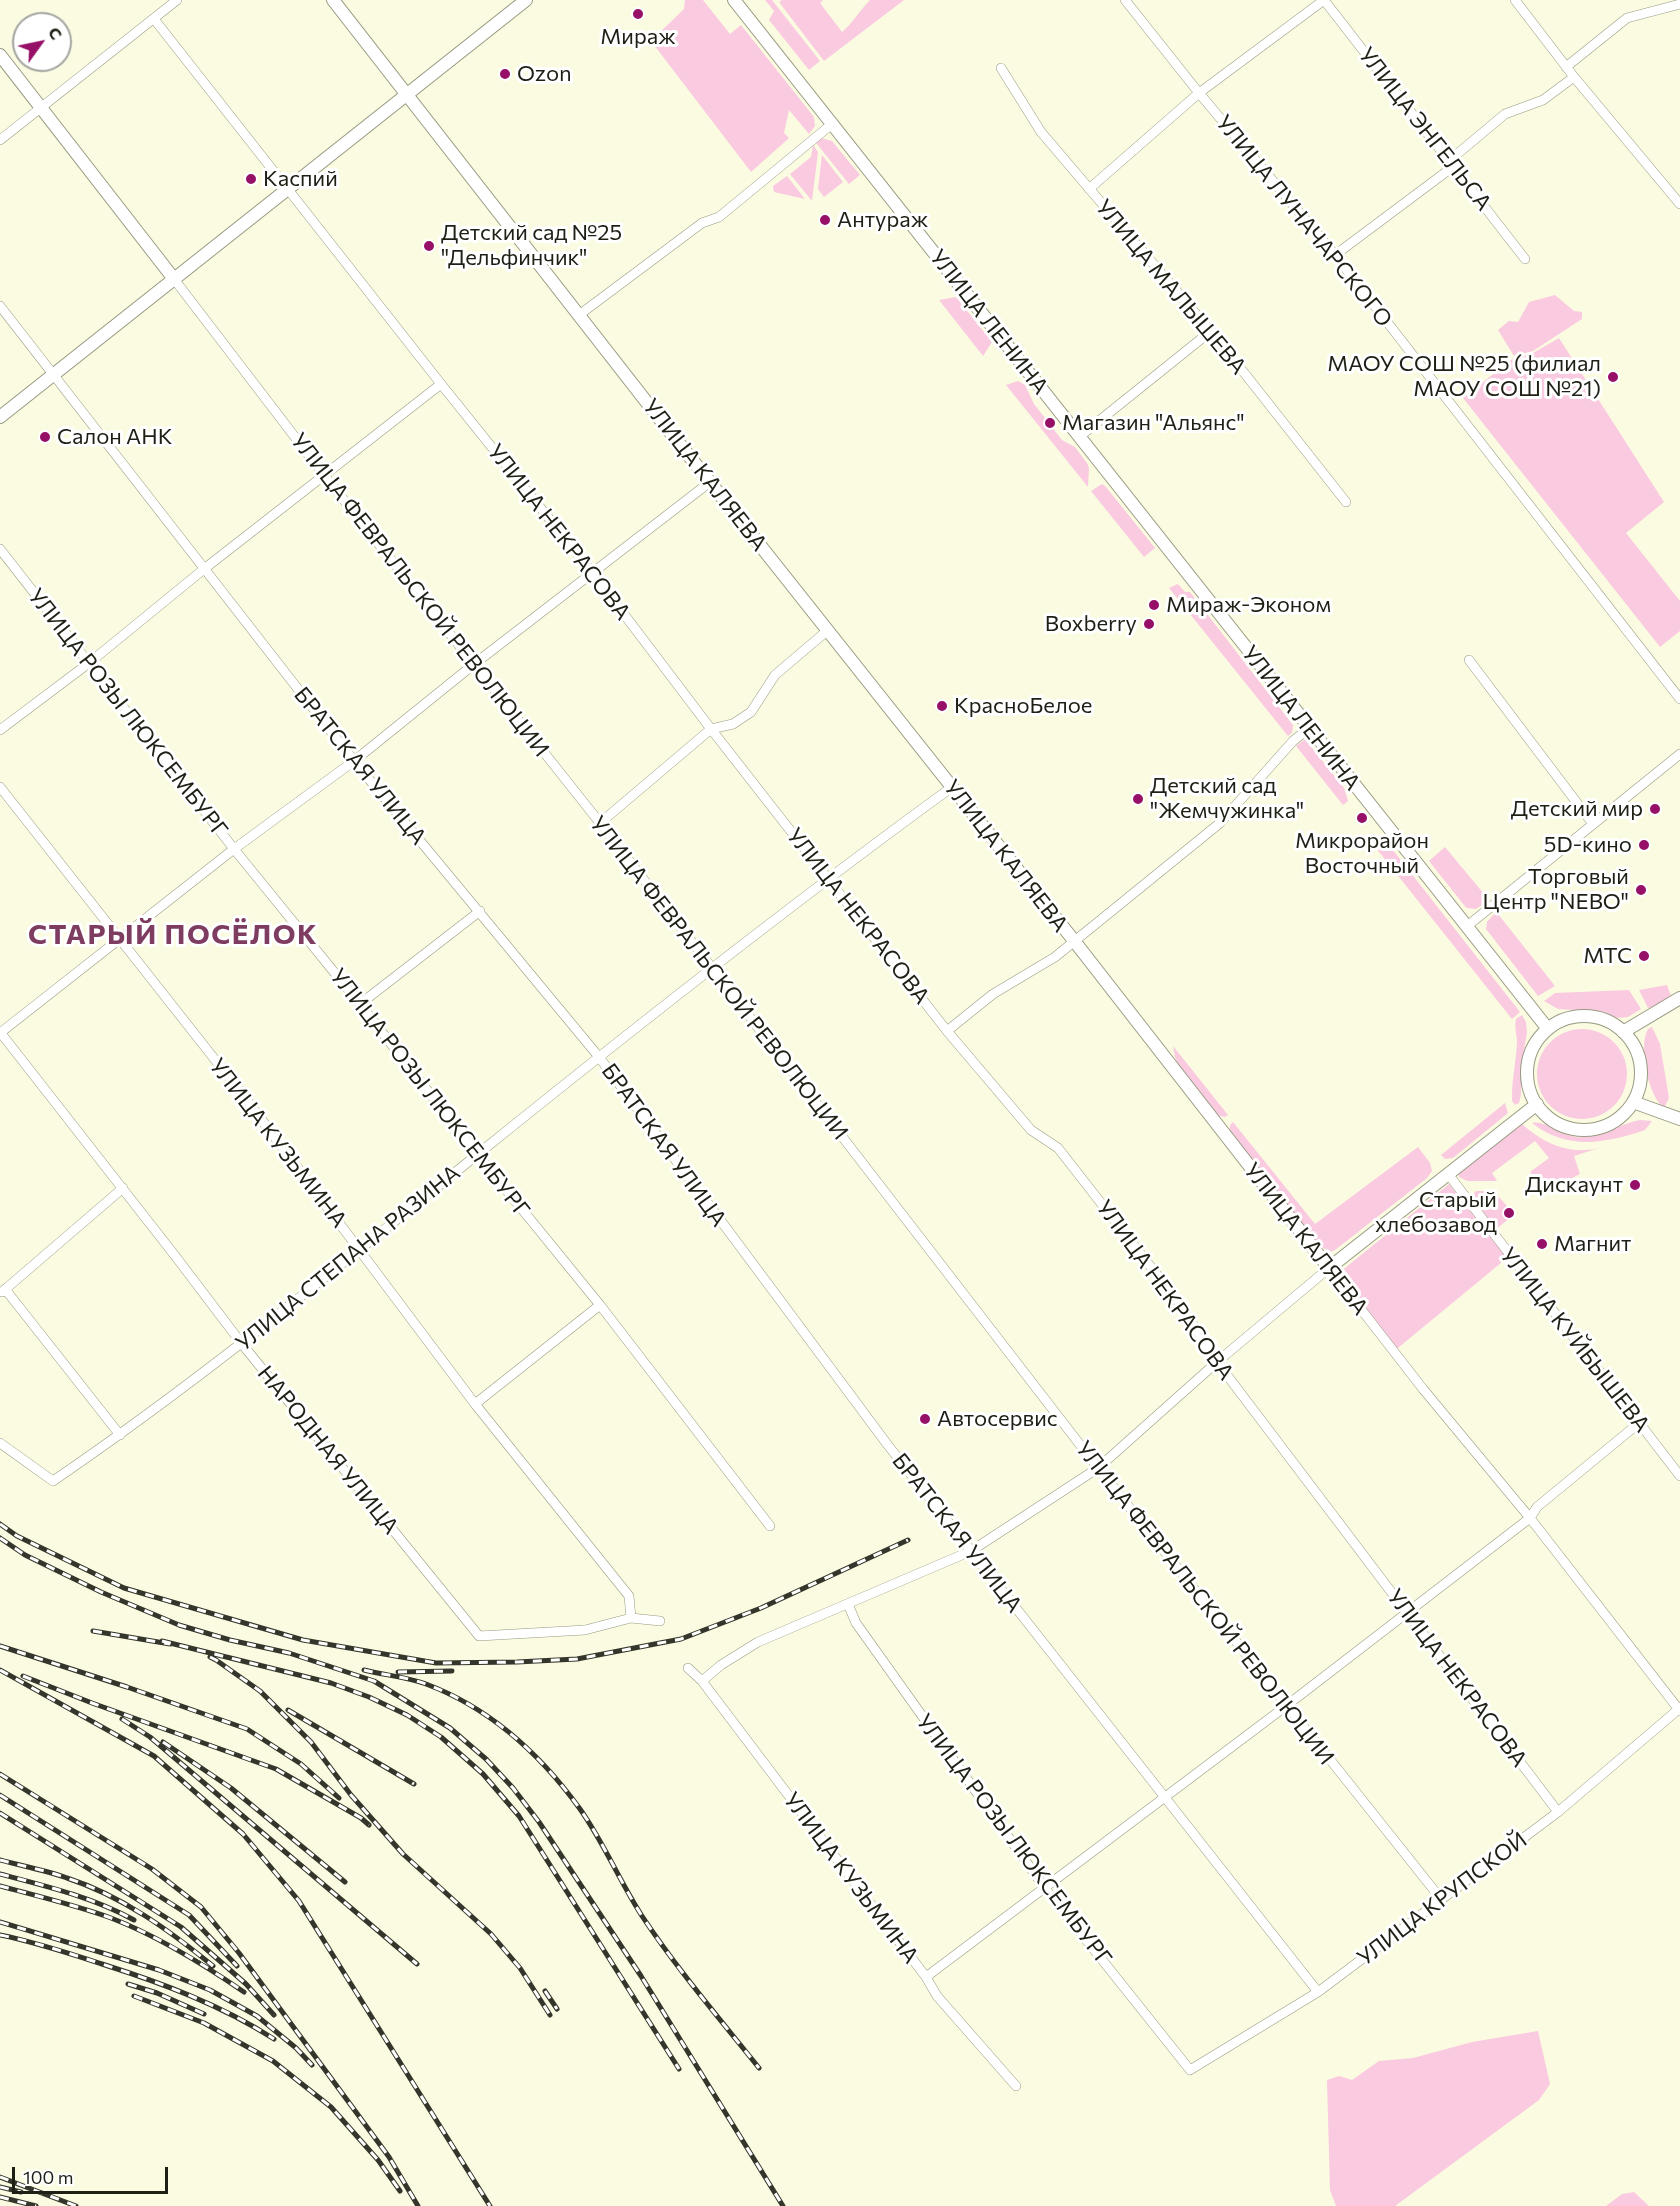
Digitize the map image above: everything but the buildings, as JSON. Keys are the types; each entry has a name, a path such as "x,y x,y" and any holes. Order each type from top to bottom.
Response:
{"street":[{"path":"0,140 177,0"},
{"name":"УЛИЦА КАЛЯЕВА","path":"333,0 710,482 1075,942 1423,1389 1530,1518 1680,1709"},
{"path":"0,417 526,0"},
{"name":"УЛИЦА ЛЕНИНА","path":"734,0 1548,1029"},
{"name":"УЛИЦА ЛУНАЧАРСКОГО","path":"1125,0 1199,93 1335,255 1680,699"},
{"path":"1089,189 1199,93 1324,0"},
{"name":"УЛИЦА ЭНГЕЛЬСА","path":"1324,0 1526,259"},
{"path":"1515,0 1574,77 1680,204"},
{"path":"1566,67 1627,18 1680,4"},
{"name":"УЛИЦА НЕКРАСОВА","path":"154,19 592,572 711,729 947,1031 1031,1130 1058,1148 1179,1304 1217,1362 1558,1812"},
{"name":"УЛИЦА ФЕВРАЛЬСКОЙ РЕВОЛЮЦИИ","path":"0,55 324,475 600,823 1098,1468 1441,1899"},
{"name":"УЛИЦА МАЛЫШЕВА","path":"1001,68 1041,132 1211,332 1346,502"},
{"path":"1335,255 1452,163 1505,114 1543,100 1574,77"},
{"path":"579,315 702,223 719,217 832,124"},
{"name":"БРАТСКАЯ УЛИЦА","path":"0,306 354,761 599,1057 880,1435 1318,1992"},
{"path":"1079,437 1211,332"},
{"path":"0,730 89,663 204,568 441,384"},
{"path":"0,1033 234,849 354,761 473,665 710,482"},
{"name":"УЛИЦА РОЗЫ ЛЮКСЕМБУРГ","path":"0,549 234,849 360,1004 477,1155 600,1305 770,1526"},
{"path":"600,823 711,729 733,724 751,712 775,675 828,630"},
{"path":"1469,660 1593,824"},
{"path":"947,1031 993,994 1055,957 1075,942 1220,823 1293,741 1309,728"},
{"path":"1470,932 1593,824 1680,754"},
{"name":"УЛИЦА КУЗЬМИНА","path":"0,787 119,941 246,1099 475,1404 629,1596 631,1618"},
{"name":"УЛИЦА СТЕПАНА РАЗИНА","path":"0,1443 53,1480 120,1435 242,1344 361,1250 711,967 828,877 952,787"},
{"path":"360,1004 480,911"},
{"path":"1623,1032 1680,998"},
{"path":"1589,1017 1607,1021 1623,1032 1634,1047 1640,1065 1640,1084 1633,1102 1621,1116 1613,1122 1587,1130 1578,1130 1560,1125 1545,1114 1537,1104 1528,1082 1528,1064 1534,1046 1548,1029 1565,1020 1589,1017"},
{"name":"НАРОДНАЯ УЛИЦА","path":"0,1033 123,1188 242,1344 480,1636 585,1630 631,1618 660,1621"},
{"path":"1633,1102 1680,1119"},
{"path":"702,1681 721,1665 758,1642 971,1551 1098,1468 1217,1362 1329,1268 1537,1104"},
{"name":"УЛИЦА КУЙБЫШЕВА","path":"1448,1174 1680,1476"},
{"path":"120,1435 2,1291 123,1188"},
{"path":"475,1404 600,1305"},
{"path":"926,1977 1286,1706 1530,1518 1537,1507 1639,1423"},
{"name":"УЛИЦА РОЗЫ ЛЮКСЕМБУРГ","path":"848,1604 856,1623 1044,1887 1190,2070"},
{"name":"УЛИЦА КУЗЬМИНА","path":"688,1668 702,1681 926,1977 937,1996 1016,2086"},
{"name":"УЛИЦА КРУПСКОЙ","path":"1190,2070 1318,1992 1558,1812 1680,1709"}],"shaded area":[{"path":"685,0 703,0 730,34 741,25 814,117 815,126 809,134 789,110 784,133 789,138 751,172 651,41 684,9"},
{"path":"765,0 772,0 820,61 809,70 769,20 774,11"},
{"path":"782,0 823,0 820,3 842,32 870,0 904,0 824,61 779,2"},
{"path":"821,138 832,141 860,175 849,184 813,139"},
{"path":"813,145 818,152 812,201 790,174 811,157"},
{"path":"822,155 843,182 824,197 818,189"},
{"path":"787,176 805,199 774,192 773,186"},
{"path":"1555,295 1574,311 1582,312 1582,319 1533,351 1514,356 1498,330 1509,321 1518,322 1529,302"},
{"path":"956,297 992,342 983,356 939,300"},
{"path":"1559,338 1664,502 1626,533 1680,601 1680,631 1660,647 1463,398 1511,360 1533,353"},
{"path":"1018,381 1025,385 1034,404 1062,440 1075,447 1087,463 1088,487 1006,385"},
{"path":"1102,484 1155,548 1144,557 1091,491"},
{"path":"1178,584 1185,592 1190,592 1293,725 1292,733 1288,736 1169,588"},
{"path":"1305,739 1344,788 1348,801 1343,805 1296,746"},
{"path":"1374,834 1385,840 1520,1012 1512,1019 1368,838"},
{"path":"1445,847 1489,900 1476,909 1467,908 1464,905 1429,861"},
{"path":"1494,914 1498,914 1555,986 1538,996 1486,929 1487,922"},
{"path":"1667,985 1673,1002 1648,1008 1639,990"},
{"path":"1629,990 1641,1009 1628,1017 1618,1018 1592,1011 1558,1009 1544,1001 1555,993"},
{"path":"1522,1015 1526,1022 1527,1032 1521,1069 1521,1095 1519,1103 1515,1105 1512,1097 1517,1043 1515,1022"},
{"path":"1652,1027 1660,1044 1669,1098 1664,1108 1653,1093 1644,1058 1645,1037 1648,1029"},
{"path":"1573,1029 1591,1029 1607,1036 1620,1049 1627,1065 1627,1083 1620,1099 1607,1112 1591,1119 1573,1119 1557,1112 1544,1099 1537,1083 1537,1065 1544,1049 1557,1036"},
{"path":"1173,1046 1228,1115 1225,1117 1216,1115 1181,1071"},
{"path":"1505,1103 1508,1113 1453,1158 1445,1159 1441,1155"},
{"path":"1640,1120 1652,1121 1645,1130 1616,1138 1587,1142 1559,1138 1532,1123 1542,1124 1571,1136 1584,1137"},
{"path":"1233,1122 1315,1224 1418,1147 1430,1163 1432,1171 1427,1178 1335,1250 1329,1252 1317,1243 1230,1132 1230,1125"},
{"path":"1522,1124 1540,1138 1559,1147 1580,1150 1602,1147 1574,1156 1580,1174 1548,1190 1544,1189 1530,1172 1549,1158 1535,1141 1492,1173 1497,1181 1467,1181 1459,1177 1459,1171"},
{"path":"1449,1184 1507,1258 1393,1352 1340,1272"},
{"path":"1476,1191 1494,1194 1514,1215 1496,1229 1473,1198 1472,1195"},
{"path":"1538,2031 1550,2084 1539,2100 1395,2206 1336,2206 1330,2190 1327,2080 1339,2076 1352,2080 1379,2061 1413,2058 1472,2042"},
{"path":"1634,2192 1649,2206 1606,2206 1622,2194"}],"railway":[{"path":"0,1524 17,1536 124,1588 303,1640 436,1663 577,1659 681,1639 761,1608 908,1540"},
{"path":"0,1538 25,1555 101,1592 179,1625 230,1640 289,1653 374,1681 450,1728 486,1759 513,1788 539,1822 641,1976 783,2206"},
{"path":"93,1631 170,1644"},
{"path":"162,1641 331,1683 369,1697 407,1715 441,1737 483,1774 519,1816 679,2069"},
{"path":"0,1646 247,1729 301,1764 339,1798"},
{"path":"210,1657 260,1691 311,1742 351,1795 403,1854 491,1934 520,1968 550,2015"},
{"path":"0,1670 154,1756 243,1834 299,1901 490,2206"},
{"path":"364,1670 419,1682 449,1694 493,1720 531,1752 580,1809 655,1936 759,2068"},
{"path":"398,1672 452,1671"},
{"path":"23,1676 276,1769 361,1818 369,1825"},
{"path":"288,1710 414,1784"},
{"path":"122,1719 150,1737 417,1964"},
{"path":"163,1742 231,1788 345,1882"},
{"path":"0,1774 152,1869 201,1907 239,1953 389,2157 418,2206"},
{"path":"0,1795 189,1915 237,1966"},
{"path":"0,1813 181,1927 246,1984 274,2015"},
{"path":"0,1860 59,1875 107,1894 162,1927 213,1966"},
{"path":"0,1874 85,1899 134,1920"},
{"path":"0,1886 84,1909 129,1925 180,1951 244,1992"},
{"path":"0,1922 159,1970 210,1990 257,2016 296,2048 312,2065"},
{"path":"0,1935 64,1952 169,1987 212,2005 274,2039"},
{"path":"128,1984 157,1993 204,2014"},
{"path":"545,1991 557,2009"},
{"path":"134,1996 204,2023 273,2061 331,2107 378,2160 400,2191"},
{"path":"0,2177 76,2206"},
{"path":"0,2187 21,2192"},
{"path":"0,2197 36,2206"}],"place":[{"name":"Мираж","path":"638,14"},
{"name":"Ozon","path":"505,74"},
{"name":"Каспий","path":"251,179"},
{"name":"Антураж","path":"825,220"},
{"name":"Детский сад №25 \"Дельфинчик\"","path":"429,246"},
{"name":"МАОУ СОШ №25 (филиал МАОУ СОШ №21)","path":"1613,377"},
{"name":"Магазин \"Альянс\"","path":"1050,423"},
{"name":"Салон АНК","path":"45,437"},
{"name":"Мираж-Эконом","path":"1154,605"},
{"name":"Boxberry","path":"1149,624"},
{"name":"КрасноБелое","path":"942,706"},
{"name":"Детский сад \"Жемчужинка\"","path":"1138,799"},
{"name":"Детский мир","path":"1655,809"},
{"name":"Микрорайон Восточный","path":"1362,818"},
{"name":"5D-кино","path":"1644,845"},
{"name":"Торговый Центр \"NEBO\"","path":"1641,890"},
{"name":"МТС","path":"1644,956"},
{"name":"Дискаунт","path":"1635,1185"},
{"name":"Старый хлебозавод","path":"1509,1213"},
{"name":"Магнит","path":"1542,1244"},
{"name":"Автосервис","path":"925,1419"}],"district":[{"name":"СТАРЫЙ ПОСЁЛОК","path":"173,935"}]}
